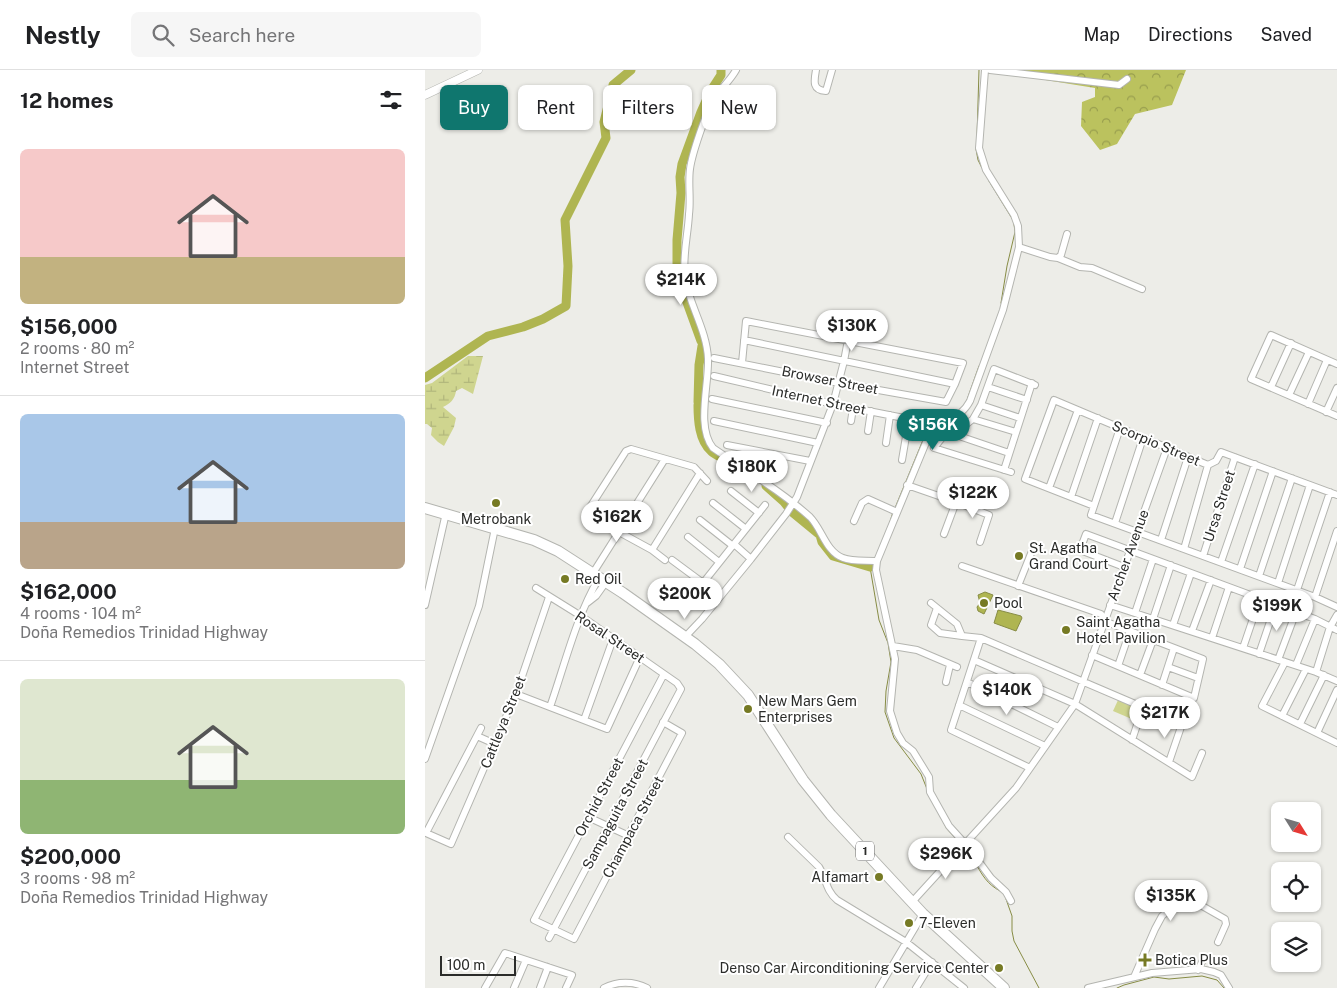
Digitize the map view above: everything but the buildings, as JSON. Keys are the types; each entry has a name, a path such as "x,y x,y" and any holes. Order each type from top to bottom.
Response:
{"highway":[{"name":"1","path":"425,508 546,545 565,555 685,637 719,664 748,695 813,793 923,914 1004,988"}],"street":[{"path":"425,95 478,70"},
{"path":"736,70 713,100 690,168 689,214 685,241 684,273 688,295 707,348 708,374 705,429 713,448 811,519 829,547 836,554 851,560 877,561"},
{"path":"816,70 815,88 826,91 832,70"},
{"path":"985,70 979,148 986,170 1014,215 1018,226 1019,247 1003,310 970,401 966,409 933,431 924,446 895,511 877,561 876,570 895,659 890,711 893,725 903,743 913,751 929,777 930,792 949,826 1011,900"},
{"path":"991,70 1119,85 1127,79"},
{"path":"1058,258 1061,255 1067,234"},
{"path":"1019,247 1058,258 1080,267 1092,268 1142,289"},
{"path":"742,363 746,321 963,363 955,384 745,340"},
{"path":"1337,364 1271,335 1251,379 1337,416"},
{"path":"685,637 751,559 797,497 827,423 839,383 848,340"},
{"path":"1271,388 1291,344"},
{"path":"1289,395 1309,352"},
{"name":"Browser Street","path":"714,358 946,402 955,384"},
{"path":"1308,404 1327,360"},
{"path":"994,369 1033,384 1009,453 1008,471 934,448 949,434 973,419 988,387 994,369"},
{"name":"Internet Street","path":"714,376 833,404 909,418 949,434 1009,453"},
{"path":"988,387 1027,400"},
{"path":"1326,412 1337,388"},
{"path":"713,399 827,423"},
{"name":"Scorpio Street","path":"1049,488 1025,479 1054,400 1208,465 1216,462 1221,452 1235,457"},
{"path":"981,405 1020,418"},
{"path":"851,421 853,408"},
{"path":"1078,410 1049,488 1094,506"},
{"path":"868,431 871,411"},
{"path":"886,443 890,415"},
{"path":"902,460 909,418"},
{"path":"1071,498 1098,418"},
{"path":"973,419 1016,432"},
{"path":"714,421 818,442"},
{"path":"1120,428 1091,515 1297,590 1337,607"},
{"path":"1115,523 1143,438"},
{"path":"727,445 810,461"},
{"name":"Archer Avenue","path":"912,902 1016,788 1075,704 1167,448"},
{"path":"707,481 694,468 631,449 626,451 587,512 588,515 652,550 703,582 765,505"},
{"path":"1235,457 1337,495"},
{"name":"Ursa Street","path":"1203,556 1235,457"},
{"path":"1161,540 1188,458"},
{"path":"550,707 586,603 596,596 599,578 619,532 665,459"},
{"path":"1221,562 1255,464"},
{"path":"1184,549 1208,465"},
{"path":"1240,569 1273,471"},
{"path":"652,550 700,473"},
{"path":"1259,576 1292,478"},
{"path":"1278,583 1310,485"},
{"path":"907,486 989,515 980,542"},
{"path":"731,491 759,513"},
{"path":"1297,590 1329,492"},
{"path":"854,521 862,503 868,498 895,511"},
{"path":"713,502 746,529"},
{"path":"944,534 956,502"},
{"path":"425,605 446,513"},
{"path":"700,520 751,559"},
{"path":"425,759 479,606 495,528"},
{"path":"1315,597 1337,531"},
{"path":"1124,567 1080,550 1085,534 1276,604 1315,619 1334,629"},
{"path":"688,537 719,562"},
{"path":"1018,586 1031,551"},
{"path":"1135,613 1153,559"},
{"path":"1153,619 1171,565"},
{"path":"963,566 1101,614 1104,621 1203,659 1194,698 1092,655"},
{"path":"1173,625 1191,573"},
{"path":"1192,632 1211,580"},
{"path":"1212,638 1229,587"},
{"name":"Rosal Street","path":"536,588 581,616 677,683 681,689"},
{"name":"Cattleya Street","path":"477,736 426,832 451,844 516,694 549,597"},
{"path":"1243,648 1260,598"},
{"path":"1259,654 1276,604"},
{"path":"1110,605 1316,672 1337,681"},
{"path":"962,636 957,624 934,606 931,625 940,633 962,636 981,638 1182,724 1169,762"},
{"path":"1296,612 1282,661 1263,706 1317,733 1336,740"},
{"path":"1316,672 1334,629 1337,615"},
{"path":"1295,666 1315,619"},
{"path":"1118,666 1130,631"},
{"path":"981,638 951,730 1030,768"},
{"path":"584,720 613,639"},
{"path":"1140,675 1153,640"},
{"path":"893,646 917,650 953,666 946,682"},
{"path":"1162,685 1174,648"},
{"path":"516,694 607,729 639,657"},
{"path":"974,660 1075,704 1192,777 1202,753"},
{"path":"1168,667 1198,678"},
{"path":"1283,716 1306,669"},
{"name":"Orchid Street","path":"554,930 534,920 664,674"},
{"path":"1299,724 1323,676"},
{"path":"967,682 1058,727"},
{"name":"Sampaguita Street","path":"549,938 681,689"},
{"path":"1317,733 1337,690"},
{"path":"959,705 1045,746"},
{"path":"1132,740 1143,707"},
{"name":"Champaca Street","path":"554,930 574,939 629,836 682,734 663,722"},
{"path":"481,728 477,736 495,744"},
{"path":"588,817 629,836"},
{"path":"788,837 819,867 831,896 906,942 964,988"},
{"path":"1134,977 1142,955 1162,916 1184,900 1193,900 1225,919 1226,924 1218,942"},
{"path":"879,988 923,914"},
{"path":"485,988 505,953 571,975 566,988"},
{"path":"1198,970 1204,958"},
{"path":"514,988 526,960"},
{"path":"916,988 932,962"},
{"path":"540,988 548,967"},
{"path":"1088,988 1152,973 1198,970 1221,975 1229,988"},
{"path":"604,988 622,983 633,983 647,988"}],"green space":[{"path":"1016,70 1186,70 1172,105 1135,114 1117,144 1100,150 1081,126 1082,102 1095,97 1095,88 1015,75"},
{"path":"468,356 483,356 473,394 462,388 456,391 452,401 443,407 456,418 454,427 444,446 431,435 432,428 425,424 425,385 432,383"},
{"path":"1119,698 1139,708 1134,720 1113,711"}],"shaded area":[{"name":"Pool","path":"985,592 993,595 984,614 978,611 977,607 980,603 978,595"},
{"path":"998,610 1021,616 1022,618 1016,631 994,623"}],"waterway":[{"path":"425,378 488,336 523,327 543,319 566,306 568,266 565,220 606,138 604,122 613,85 631,70"},
{"path":"701,341 677,275 680,177 682,164 701,112 710,92 721,75 721,70"},
{"path":"977,137 979,70"},
{"path":"976,149 982,168"},
{"path":"989,181 1013,220"},
{"path":"1001,303 1015,232 1014,224"},
{"path":"698,402 699,365 702,346"},
{"path":"967,400 979,366"},
{"path":"698,405 699,423 704,441 713,452 728,461"},
{"path":"938,423 953,415"},
{"path":"895,508 928,431"},
{"path":"766,486 792,512 820,535 822,542 833,556 870,567"},
{"path":"890,522 893,512"},
{"path":"872,564 870,567 879,620 888,643 891,662 886,691 885,712 894,738 921,774 927,789"},
{"path":"937,810 947,829 960,843"},
{"path":"975,862 985,879 1000,891"},
{"path":"1006,899 1012,916 1014,941 1039,988"},
{"path":"1117,988 1154,977 1169,979 1202,976 1217,980 1224,988"}],"place":[{"name":"Metrobank","path":"496,503"},
{"name":"St. Agatha Grand Court","path":"1019,556"},
{"name":"Red Oil","path":"565,579"},
{"name":"Pool","path":"984,603"},
{"name":"Saint Agatha Hotel Pavilion","path":"1066,630"},
{"name":"New Mars Gem Enterprises","path":"748,709"},
{"name":"Alfamart","path":"879,877"},
{"name":"7-Eleven","path":"909,923"},
{"name":"Botica Plus","path":"1145,960"},
{"name":"Denso Car Airconditioning Service Center","path":"999,968"}]}
